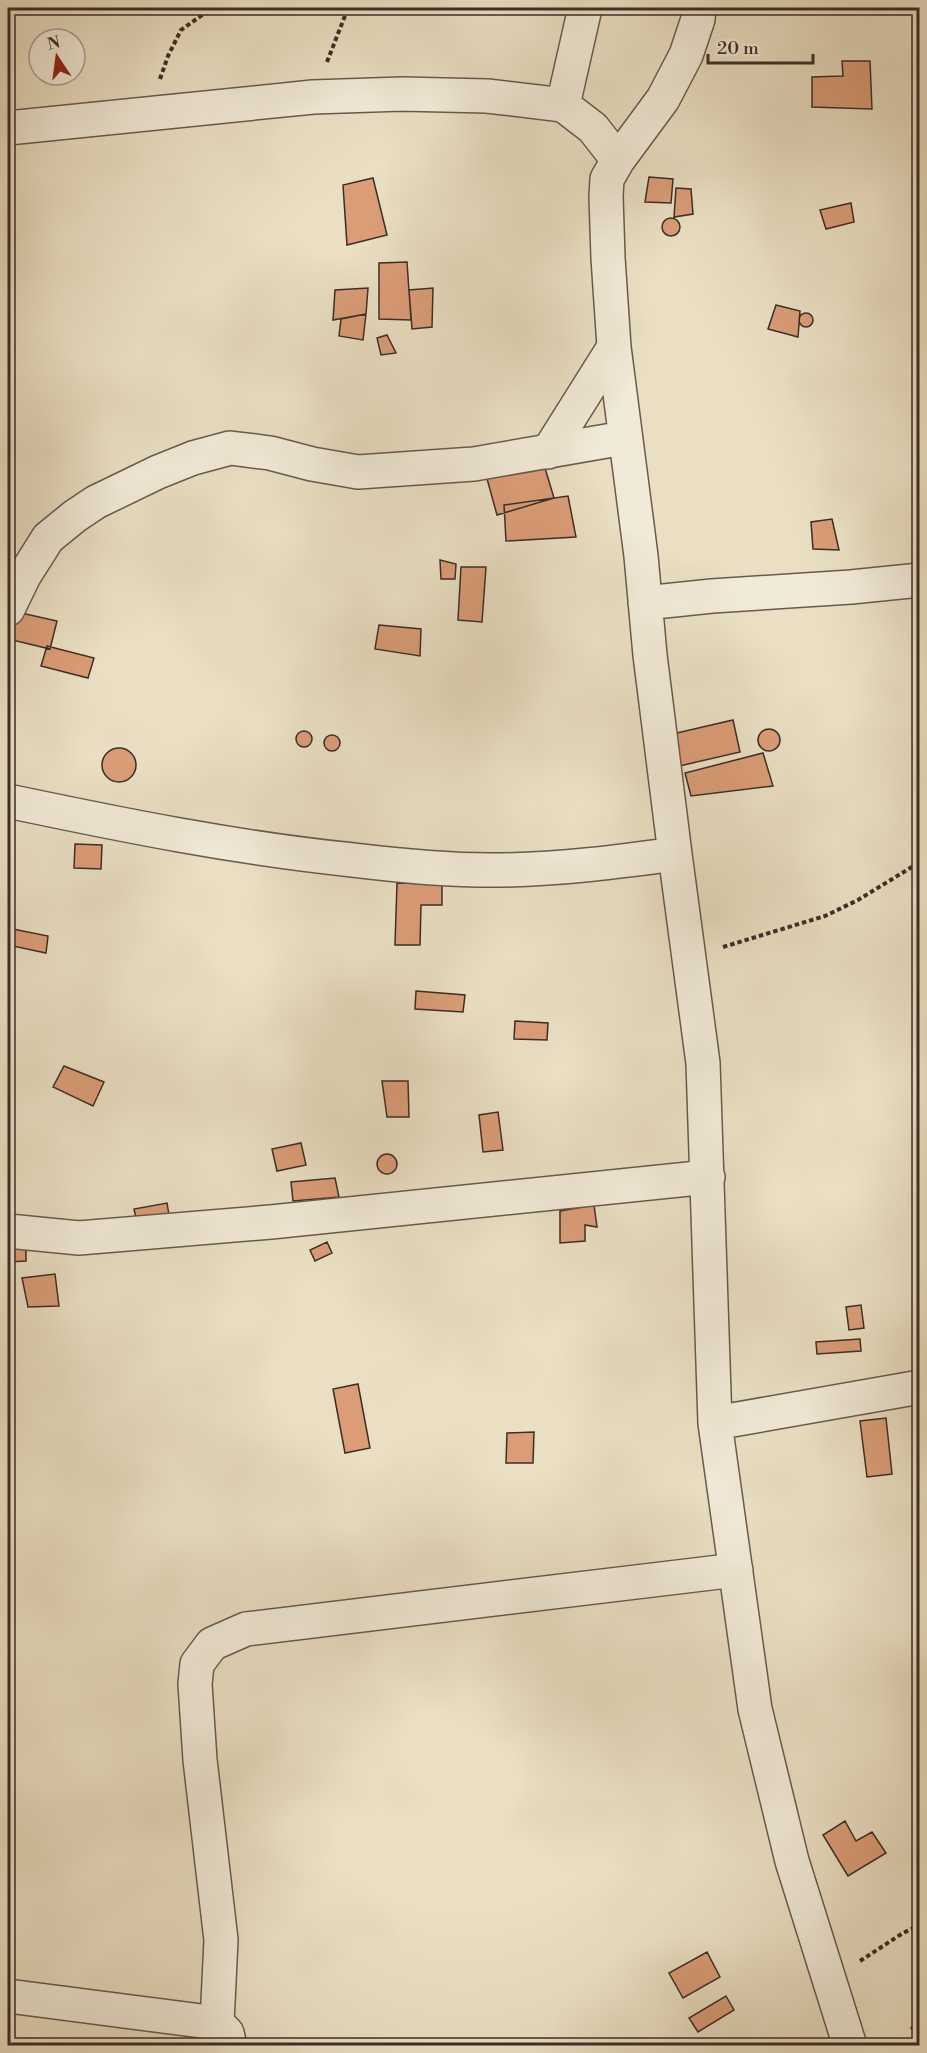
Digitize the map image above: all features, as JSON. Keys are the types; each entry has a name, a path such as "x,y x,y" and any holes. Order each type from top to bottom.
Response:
{"street":[{"path":"563,105 585,8"},
{"path":"699,8 698,19 686,55 663,99 607,178 614,347 641,556 675,854 703,1063 715,1423 755,1709 792,1861 850,2046"},
{"path":"8,128 313,97 402,94 487,96 563,105 593,128 618,160"},
{"path":"548,452 614,347"},
{"path":"8,609 24,576 48,538 96,502 193,458 230,448 270,453 312,464 358,472 474,464 624,438"},
{"path":"645,603 920,580"},
{"path":"8,801 200,839 290,854 413,867 502,870 566,867 675,854"},
{"path":"8,1231 91,1237 271,1222 708,1177"},
{"path":"715,1423 920,1387"},
{"path":"8,1996 224,2034 221,1940 200,1760 195,1684 197,1664 212,1644 246,1629 736,1570"}],"path":[{"path":"148,113 168,56 181,30 212,8"},
{"path":"313,97 348,8"},
{"path":"690,956 825,916 858,900 920,862"},
{"path":"829,1981 903,1933 920,1925"}],"building":[{"path":"842,61 870,61 872,109 812,107 812,77 843,76"},
{"path":"649,177 673,179 671,203 645,202"},
{"path":"373,178 387,235 347,245 343,185"},
{"path":"676,188 691,189 693,214 674,217"},
{"path":"851,203 854,222 826,229 820,210"},
{"path":"671,218 677,221 680,227 677,233 671,236 665,233 662,227 665,221"},
{"path":"407,262 411,320 379,319 379,263"},
{"path":"368,288 366,314 333,320 335,290"},
{"path":"433,288 432,327 412,329 409,290"},
{"path":"776,305 800,311 798,337 768,329"},
{"path":"803,313 809,313 813,320 809,327 803,327 799,323 799,317"},
{"path":"366,314 363,340 339,336 341,319"},
{"path":"387,335 396,353 381,355 377,338"},
{"path":"542,458 554,498 497,515 486,475"},
{"path":"568,496 576,537 506,541 504,505"},
{"path":"832,519 839,550 813,549 811,522"},
{"path":"440,560 456,564 455,579 441,579"},
{"path":"461,567 486,567 482,622 458,620"},
{"path":"8,610 57,621 50,649 8,639"},
{"path":"379,625 421,629 420,656 375,649"},
{"path":"47,646 94,658 88,678 41,666"},
{"path":"733,720 740,752 675,767 668,735"},
{"path":"769,729 777,732 780,740 777,748 769,751 761,748 758,740 761,732"},
{"path":"304,731 310,733 312,739 310,745 304,747 298,745 296,739 298,733"},
{"path":"329,735 335,735 340,743 338,749 329,751 324,746 324,740"},
{"path":"119,748 131,753 136,765 131,777 119,782 107,777 102,765 107,753"},
{"path":"763,753 773,786 691,796 685,773"},
{"path":"75,844 102,845 101,869 74,868"},
{"path":"397,883 442,884 442,905 421,905 420,945 395,945"},
{"path":"8,928 48,936 46,953 8,945"},
{"path":"416,991 465,995 463,1012 415,1009"},
{"path":"515,1021 548,1023 547,1040 514,1039"},
{"path":"64,1066 104,1082 93,1106 53,1087"},
{"path":"382,1081 408,1081 409,1117 387,1117"},
{"path":"498,1112 503,1150 483,1152 479,1115"},
{"path":"301,1143 306,1165 277,1171 272,1149"},
{"path":"387,1154 394,1157 397,1164 394,1171 387,1174 380,1171 377,1164 380,1157"},
{"path":"335,1178 339,1197 293,1201 291,1182"},
{"path":"167,1203 170,1221 138,1227 134,1209"},
{"path":"594,1205 597,1227 585,1225 585,1241 560,1243 560,1211"},
{"path":"8,1231 26,1231 26,1261 8,1262"},
{"path":"327,1242 332,1253 315,1261 310,1250"},
{"path":"55,1274 59,1306 28,1307 22,1278"},
{"path":"8,1277 13,1278 8,1308"},
{"path":"861,1305 864,1328 849,1330 846,1307"},
{"path":"860,1339 861,1351 817,1354 816,1342"},
{"path":"358,1384 370,1448 345,1453 333,1389"},
{"path":"886,1418 892,1474 867,1477 860,1421"},
{"path":"534,1432 533,1463 506,1463 507,1433"},
{"path":"845,1821 856,1841 872,1832 886,1853 848,1876 823,1835"},
{"path":"707,1952 720,1977 683,1998 669,1973"},
{"path":"726,1996 734,2010 698,2032 689,2018"},
{"path":"920,2023 920,2042 911,2028"}]}
